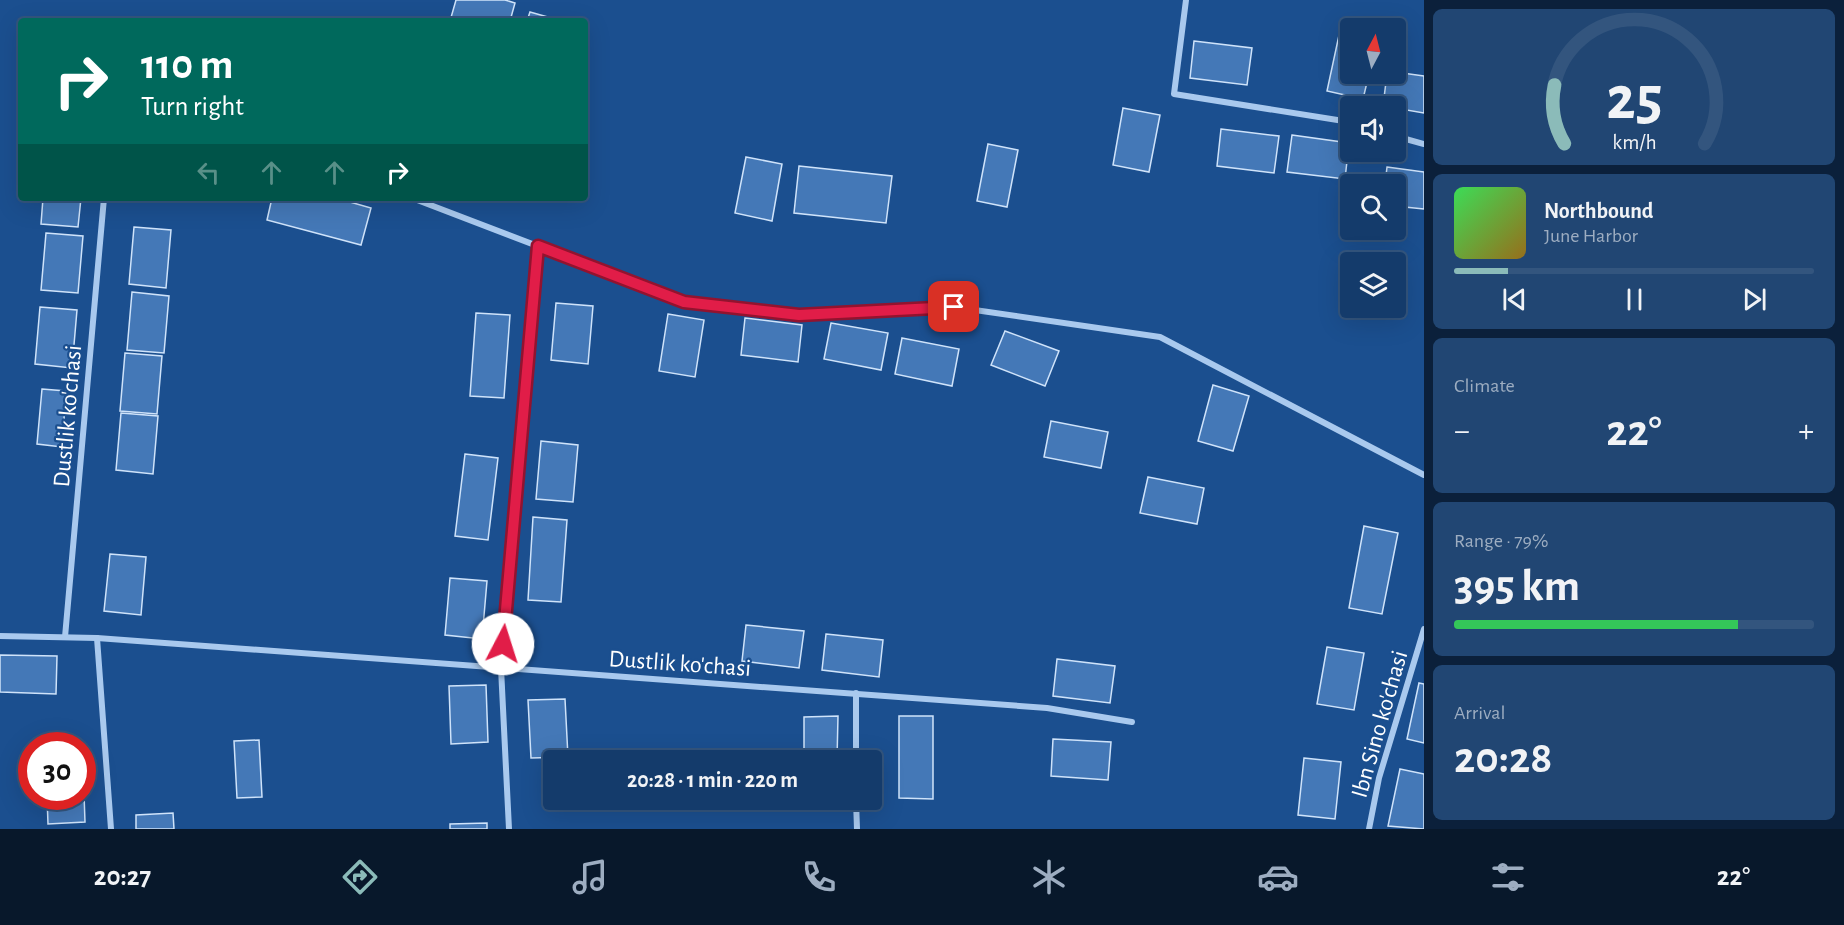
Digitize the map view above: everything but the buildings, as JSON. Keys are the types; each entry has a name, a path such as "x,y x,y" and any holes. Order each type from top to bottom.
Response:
{"street":[{"path":"1186,0 1174,94 1340,120"},
{"path":"1406,139 1424,144"},
{"name":"Dustlik ko'chasi","path":"65,637 104,201"},
{"path":"420,201 684,302 799,315 954,307 1160,337 1424,475"},
{"path":"509,829 501,668 538,246"},
{"name":"Ibn Sino ko'chasi","path":"1370,829 1380,778 1424,629"},
{"name":"Dustlik ko'chasi","path":"0,636 97,638 856,693 1047,708 1132,722"},
{"path":"97,638 111,829"},
{"path":"856,693 856,750"},
{"path":"856,810 856,829"}],"route":[{"path":"503,644 538,246 684,302 799,315 954,307"}]}
